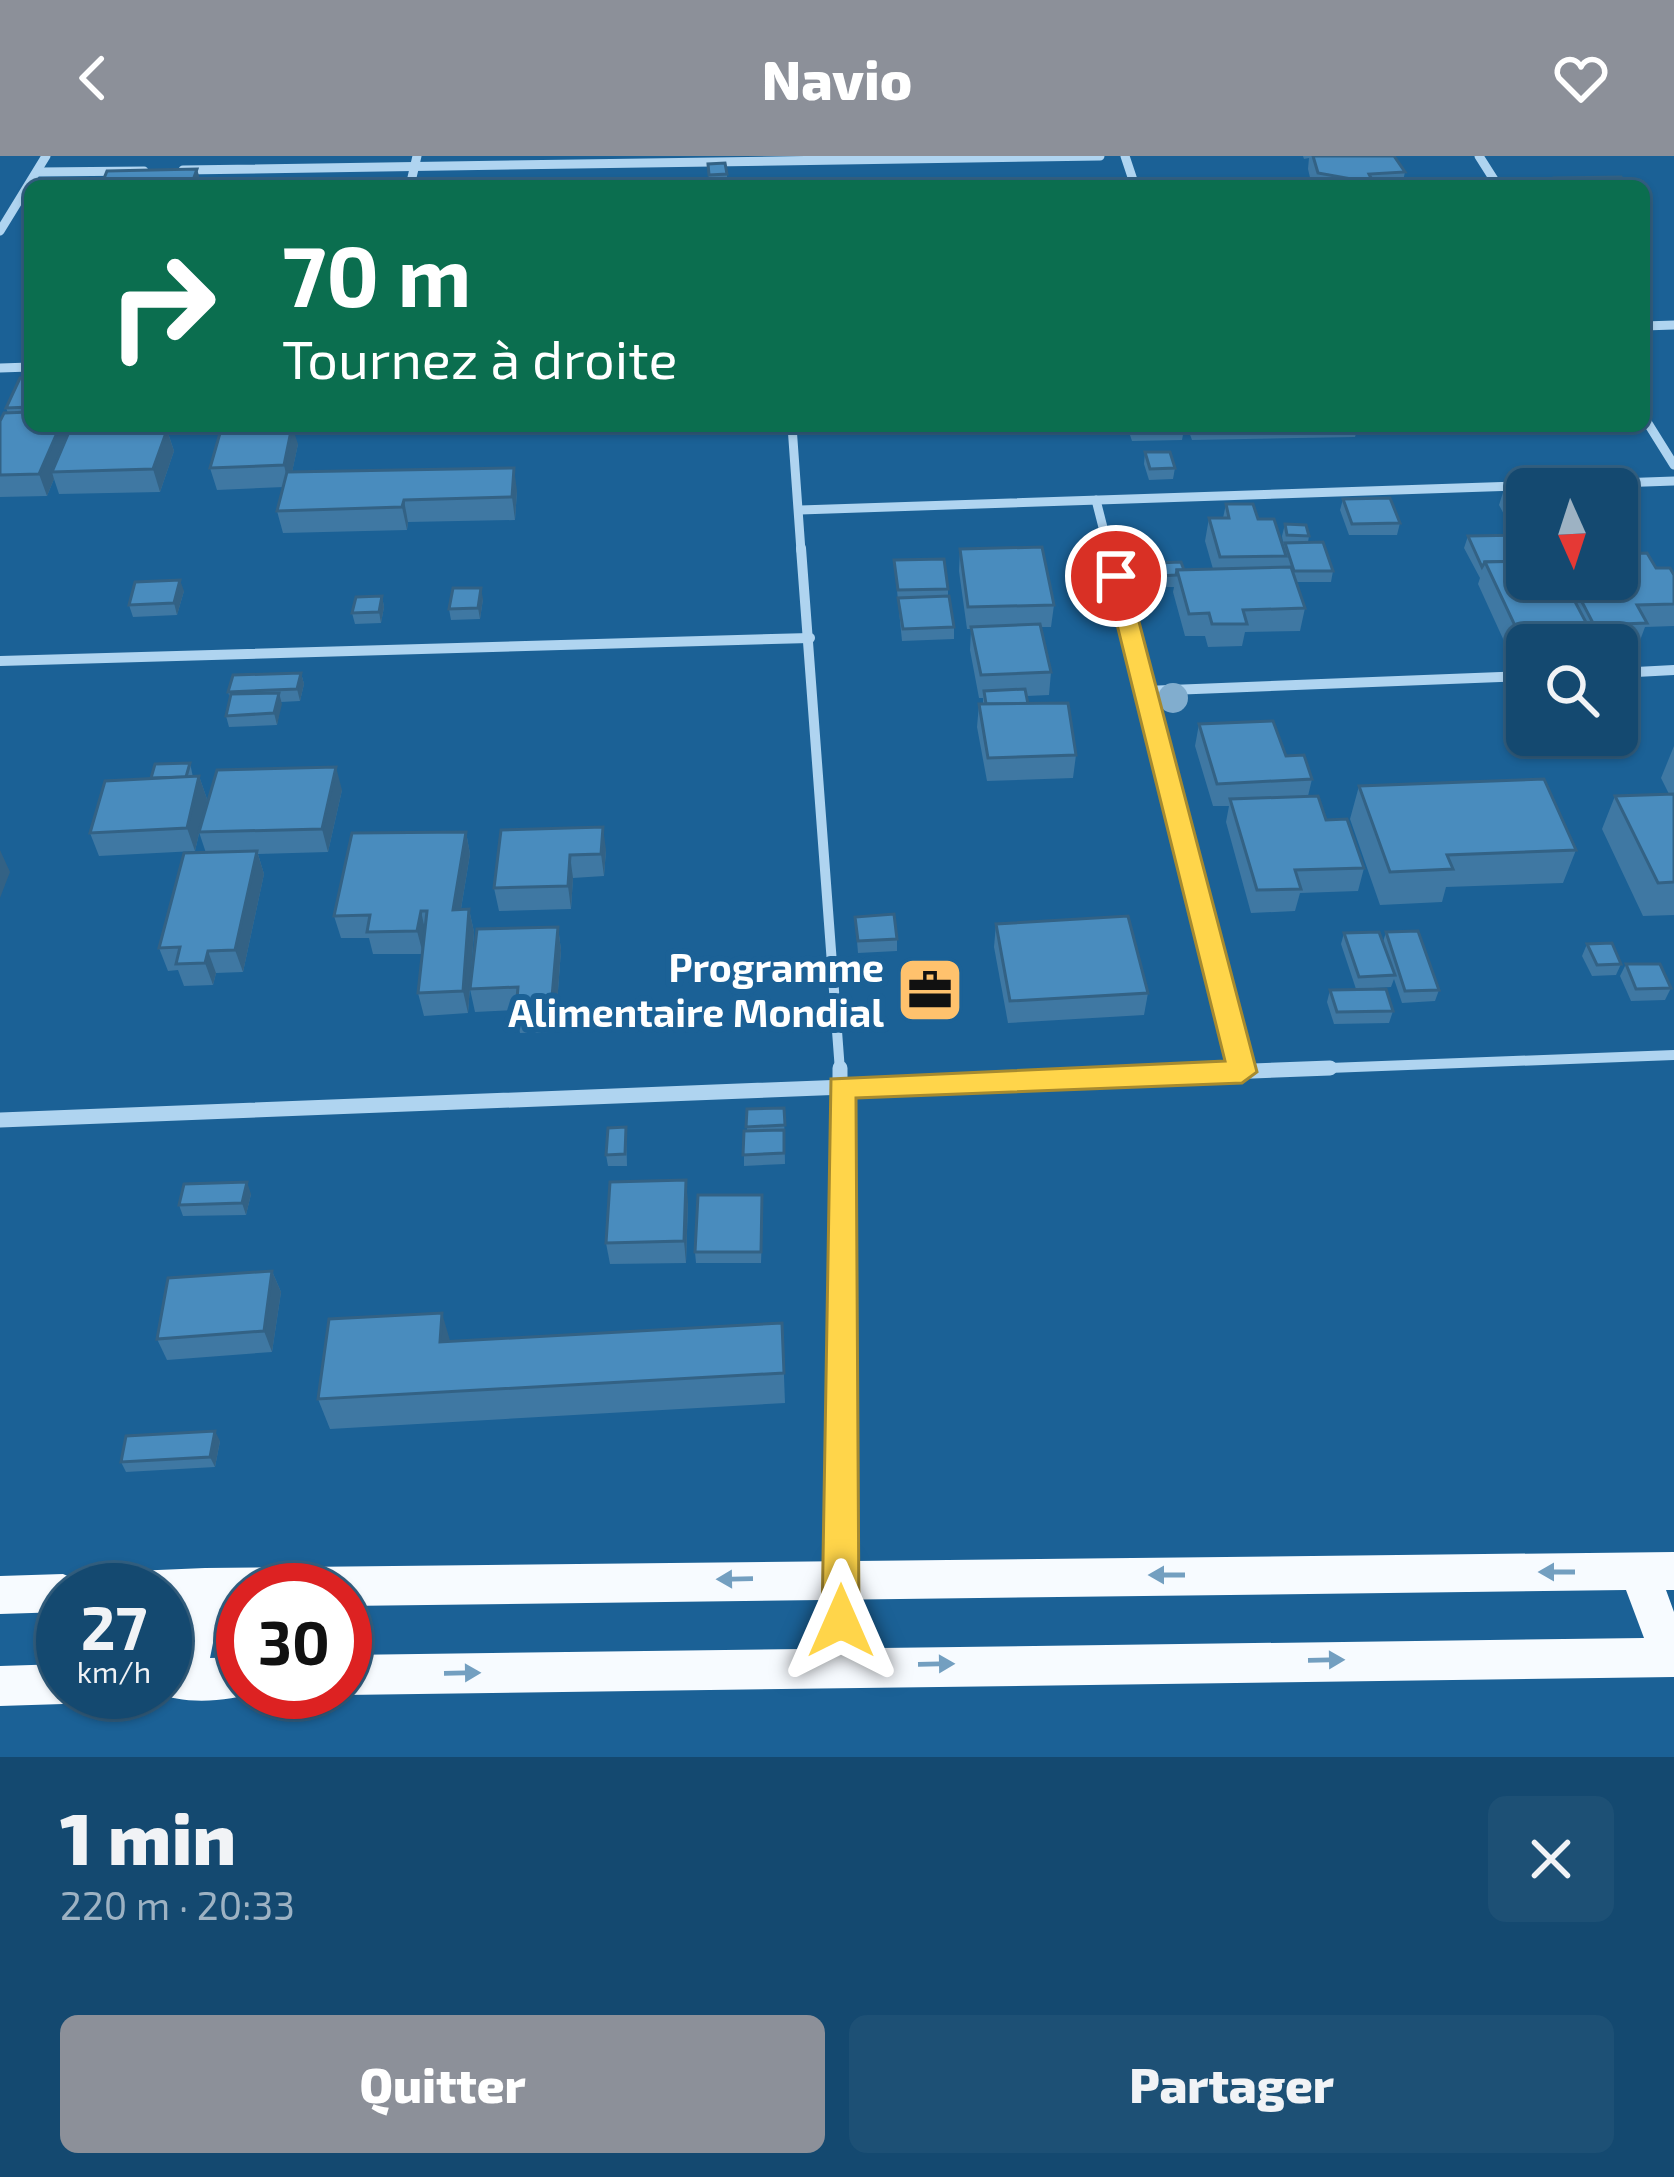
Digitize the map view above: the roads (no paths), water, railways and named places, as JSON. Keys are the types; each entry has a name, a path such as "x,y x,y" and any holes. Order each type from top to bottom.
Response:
{"main road":[{"path":"192,1588 1657,1571 1672,1657 372,1674"},
{"path":"192,1627 205,1587"},
{"path":"0,1595 36,1594"},
{"path":"0,1686 36,1685"}],"street":[{"path":"33,180 46,156"},
{"path":"411,180 417,156"},
{"path":"180,170 1100,156"},
{"path":"39,172 156,171"},
{"path":"0,232 24,193"},
{"path":"1650,427 1674,465"},
{"path":"793,432 842,1088 840,1665"},
{"path":"800,510 1674,481"},
{"path":"1096,500 1242,1072"},
{"path":"0,661 810,638"},
{"path":"1638,672 1674,670"},
{"path":"1145,691 1506,677"},
{"path":"0,1120 1674,1055"}],"place":[{"name":"Programme Alimentaire Mondial","path":"930,990"}]}
